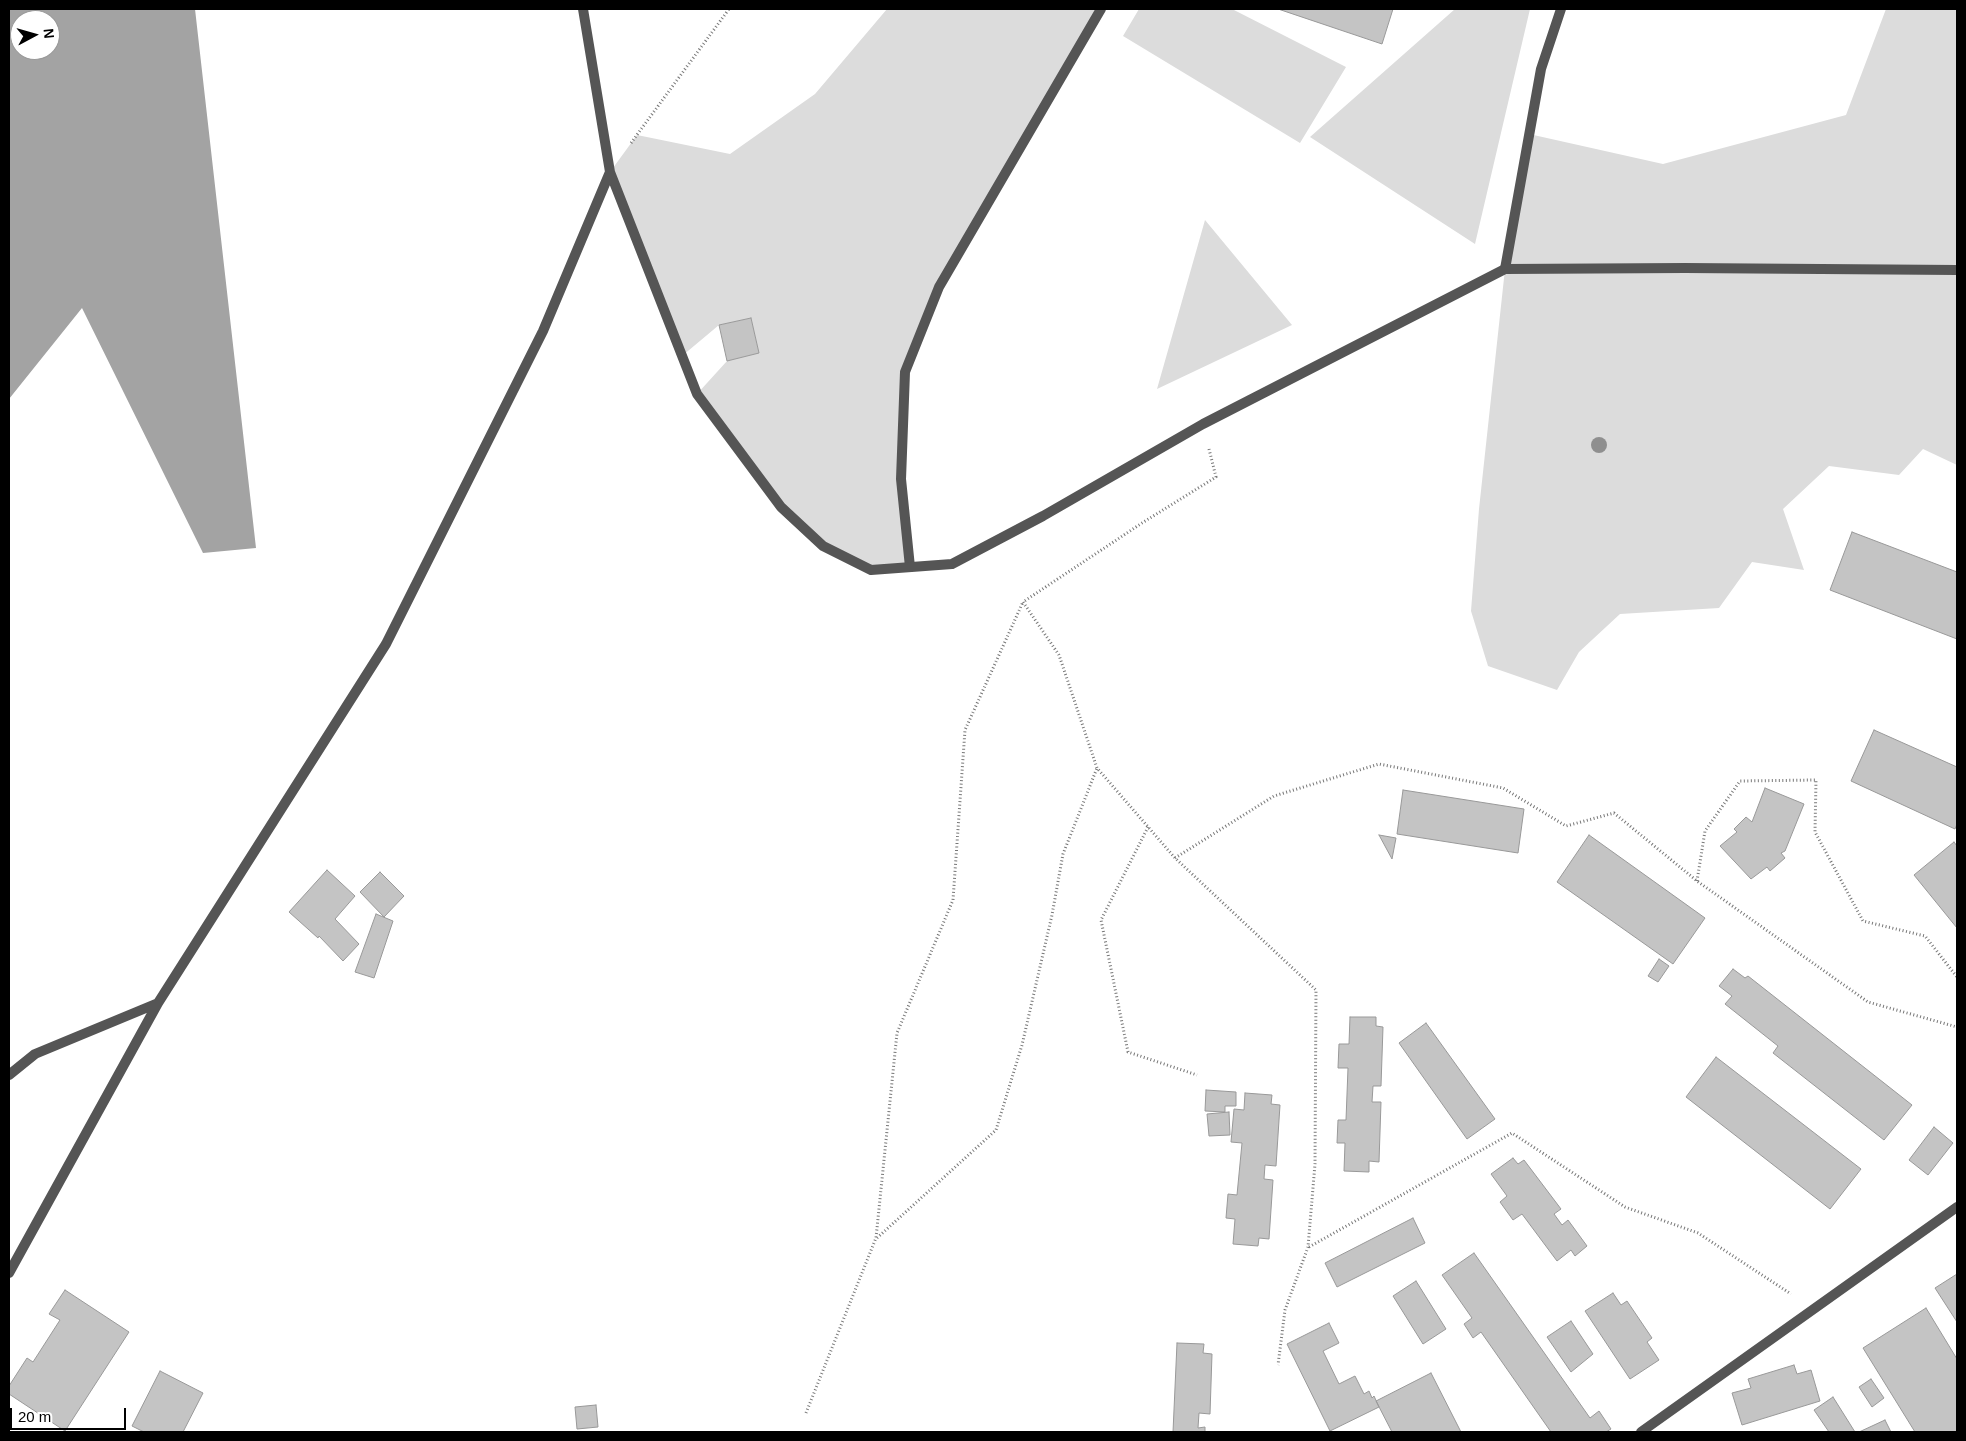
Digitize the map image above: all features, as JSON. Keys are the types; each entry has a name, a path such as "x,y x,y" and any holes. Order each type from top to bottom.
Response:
{"street":[{"path":"583,9 610,172 696,394 781,507 823,546 871,570 952,564 1043,516 1203,424 1505,269 1957,270"},
{"path":"910,567 901,479 905,372 939,287 1101,9"},
{"path":"1505,269 1541,69 1561,9"},
{"path":"9,1273 158,1003 386,644 543,331 610,172"},
{"path":"9,1075 35,1054 158,1003"},
{"path":"1641,1432 1957,1207"}],"path":[{"path":"610,172 729,9"},
{"path":"806,1413 876,1238 897,1033 953,900 965,730 1023,602 1142,523 1216,477 1203,424"},
{"path":"1023,602 1059,655 1097,768 1175,858 1316,990 1315,1164 1308,1247 1285,1310 1278,1365"},
{"path":"1175,858 1274,796 1379,764 1503,788 1566,826 1614,813 1697,880 1868,1002 1957,1027"},
{"path":"876,1238 996,1130 1022,1045 1052,915 1063,854 1097,768"},
{"path":"1697,880 1705,831 1740,781 1816,780 1815,832 1863,921 1925,936 1957,977"},
{"path":"1148,827 1102,920 1128,1052 1197,1075"},
{"path":"1308,1247 1512,1133 1625,1207 1698,1233 1814,1310"}],"shaded area":[{"path":"9,9 195,9 256,548 203,553 82,308 9,399"},
{"path":"887,9 1101,9 939,287 905,372 901,479 910,567 871,570 823,546 781,507 697,394 727,361 759,353 751,318 719,325 682,356 610,172 637,135 730,154 815,94"},
{"path":"1139,9 1232,9 1346,67 1300,143 1123,36"},
{"path":"1455,9 1530,9 1475,244 1310,137"},
{"path":"1886,9 1957,9 1957,465 1923,449 1899,475 1829,466 1783,509 1804,570 1752,562 1719,608 1620,614 1579,652 1557,690 1488,666 1471,611 1479,509 1505,269 1529,134 1663,164 1846,115"},
{"path":"1205,220 1292,325 1157,389"}],"building":[{"path":"1278,9 1393,9 1382,44"},
{"path":"751,318 759,353 727,361 719,325"},
{"path":"1852,532 1957,572 1957,639 1830,590"},
{"path":"1874,730 1957,767 1957,824 1955,829 1851,781"},
{"path":"1765,788 1804,804 1785,851 1781,853 1785,858 1770,871 1767,867 1751,879 1720,846 1737,832 1734,829 1746,817 1752,822"},
{"path":"1403,790 1524,809 1518,853 1397,834"},
{"path":"1379,835 1396,838 1392,859"},
{"path":"1589,835 1705,918 1673,964 1557,882"},
{"path":"1954,842 1957,846 1957,928 1914,875"},
{"path":"327,870 355,896 335,919 359,944 343,961 319,936 318,938 289,912"},
{"path":"380,872 404,896 384,917 360,892"},
{"path":"376,914 393,921 374,978 355,972"},
{"path":"1659,959 1669,966 1658,982 1648,976"},
{"path":"1733,969 1745,978 1748,976 1912,1105 1884,1140 1773,1053 1778,1046 1725,1004 1732,996 1719,986"},
{"path":"1350,1017 1376,1017 1376,1026 1383,1027 1381,1086 1373,1086 1372,1102 1381,1102 1379,1162 1369,1161 1369,1172 1344,1171 1345,1143 1337,1143 1338,1120 1346,1120 1348,1068 1338,1068 1339,1044 1349,1044"},
{"path":"1426,1023 1495,1119 1467,1139 1399,1043"},
{"path":"1716,1057 1861,1169 1830,1209 1686,1097"},
{"path":"1206,1090 1236,1092 1236,1106 1225,1106 1225,1112 1205,1111"},
{"path":"1245,1093 1272,1095 1271,1104 1280,1105 1276,1166 1265,1165 1264,1179 1273,1180 1269,1239 1259,1238 1258,1246 1233,1244 1235,1219 1226,1218 1228,1194 1237,1195 1242,1143 1231,1142 1234,1109 1244,1110"},
{"path":"1229,1112 1230,1135 1209,1136 1207,1114"},
{"path":"1934,1127 1953,1143 1928,1175 1909,1160"},
{"path":"1513,1158 1518,1164 1524,1160 1561,1209 1554,1214 1562,1225 1568,1220 1587,1246 1575,1256 1571,1250 1557,1261 1522,1214 1513,1220 1500,1202 1507,1196 1491,1174"},
{"path":"1413,1218 1425,1243 1337,1287 1325,1263"},
{"path":"1474,1253 1590,1418 1599,1411 1611,1429 1606,1432 1551,1432 1481,1332 1473,1338 1464,1324 1472,1318 1442,1275"},
{"path":"1957,1274 1957,1322 1935,1288"},
{"path":"1416,1281 1446,1329 1423,1344 1393,1296"},
{"path":"65,1290 129,1332 65,1431 9,1394 9,1386 27,1358 33,1362 60,1320 49,1314"},
{"path":"1613,1293 1621,1305 1627,1301 1652,1338 1647,1342 1659,1360 1630,1379 1585,1311"},
{"path":"1926,1308 1957,1359 1957,1432 1915,1432 1863,1348"},
{"path":"1571,1321 1593,1354 1571,1372 1547,1337"},
{"path":"1329,1323 1339,1343 1323,1351 1339,1384 1355,1376 1364,1394 1369,1391 1372,1398 1374,1396 1379,1407 1330,1431 1287,1344"},
{"path":"1177,1343 1204,1344 1203,1353 1212,1354 1210,1414 1199,1413 1198,1428 1205,1427 1205,1432 1173,1432"},
{"path":"1794,1365 1797,1374 1811,1370 1820,1401 1742,1425 1732,1393 1751,1388 1748,1379"},
{"path":"160,1371 203,1393 183,1432 144,1432 132,1426"},
{"path":"1431,1373 1461,1432 1392,1432 1376,1401"},
{"path":"1871,1379 1884,1398 1872,1407 1859,1387"},
{"path":"1833,1397 1855,1432 1829,1432 1814,1410"},
{"path":"596,1405 598,1427 577,1429 575,1407"},
{"path":"1885,1420 1891,1432 1859,1432"}]}
